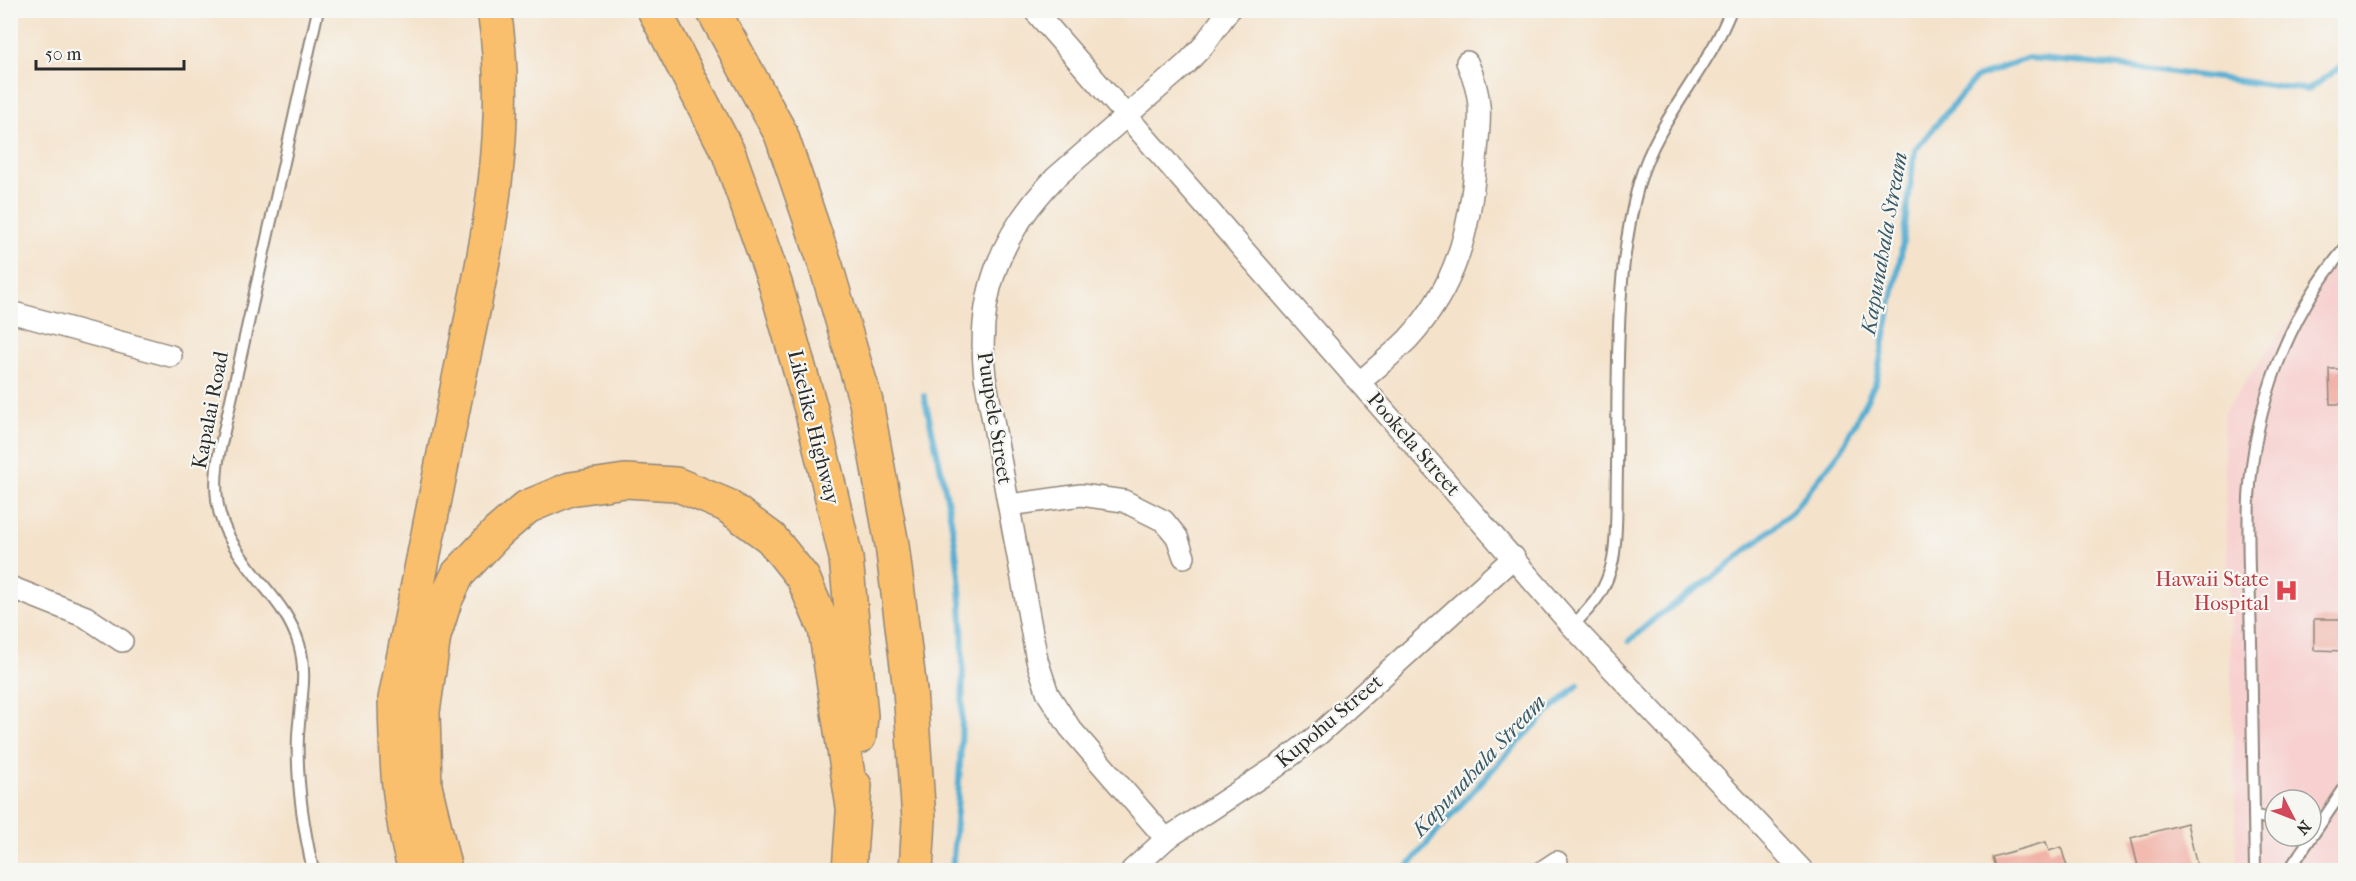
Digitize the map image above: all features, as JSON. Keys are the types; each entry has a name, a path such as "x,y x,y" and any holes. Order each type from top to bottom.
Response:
{"highway":[{"path":"415,870 406,841 396,772 395,699 482,266 495,184 501,104 494,10"},
{"name":"Likelike Highway","path":"654,10 729,154 775,284 812,413 847,569 861,716 849,870"},
{"path":"713,10 781,134 826,266 866,402 892,545 910,690 919,820 916,870"},
{"path":"446,870 441,859 425,786 423,712 434,636 444,601 458,574 498,532 527,507 570,489 625,481 676,484 726,505 771,538 803,578 825,629 853,807"}],"street":[{"name":"Pookela Street","path":"1034,10 1572,626 1802,870"},
{"name":"Puupele Street","path":"1166,839 1070,729 1048,694 1037,660 982,356 984,312 996,266 1020,218 1036,197 1186,64 1218,27 1229,10"},
{"path":"1360,382 1407,340 1421,322 1445,285 1464,241 1474,190 1481,110 1475,82 1467,62"},
{"path":"10,312 171,356"},
{"path":"1009,505 1081,495 1124,501 1164,520 1177,537 1184,557"},
{"name":"Kupohu Street","path":"1132,870 1166,839 1276,766 1319,734 1514,557"},
{"path":"10,587 86,617 122,641"}],"lane":[{"name":"Kapalai Road","path":"314,870 302,812 299,774 298,735 303,673 300,646 288,618 230,541 218,512 215,480 318,10"},
{"path":"1572,626 1595,604 1604,589 1614,560 1619,329 1624,270 1638,184 1653,145 1718,37 1731,10"},
{"path":"2255,870 2249,499 2255,449 2262,409 2284,348 2317,285 2346,247"},
{"path":"2323,817 2346,786"},
{"path":"2254,815 2263,818"},
{"path":"2289,870 2303,848"}],"shaded area":[{"name":"Hawaii State Hospital","path":"2345,241 2345,870 2237,870 2223,414"}],"building":[{"path":"2329,369 2346,369 2346,404 2330,404"},
{"path":"2314,619 2346,619 2346,651 2314,650"},
{"path":"2187,823 2198,870 2139,870 2131,838"},
{"path":"2046,842 2049,851 2061,847 2068,870 1996,870 1992,857"}],"waterway":[{"name":"Kapunahala Stream","path":"1629,641 1655,618 1724,569 1792,512 1842,449 1876,381 1901,255 1915,150 1977,77 2028,58 2141,68 2308,90 2346,63"},
{"path":"924,396 952,524 961,602 963,669 961,736 952,870"},
{"name":"Kapunahala Stream","path":"1405,870 1488,774 1578,685"}],"place":[{"name":"Hawaii State Hospital","path":"2287,591"}]}
